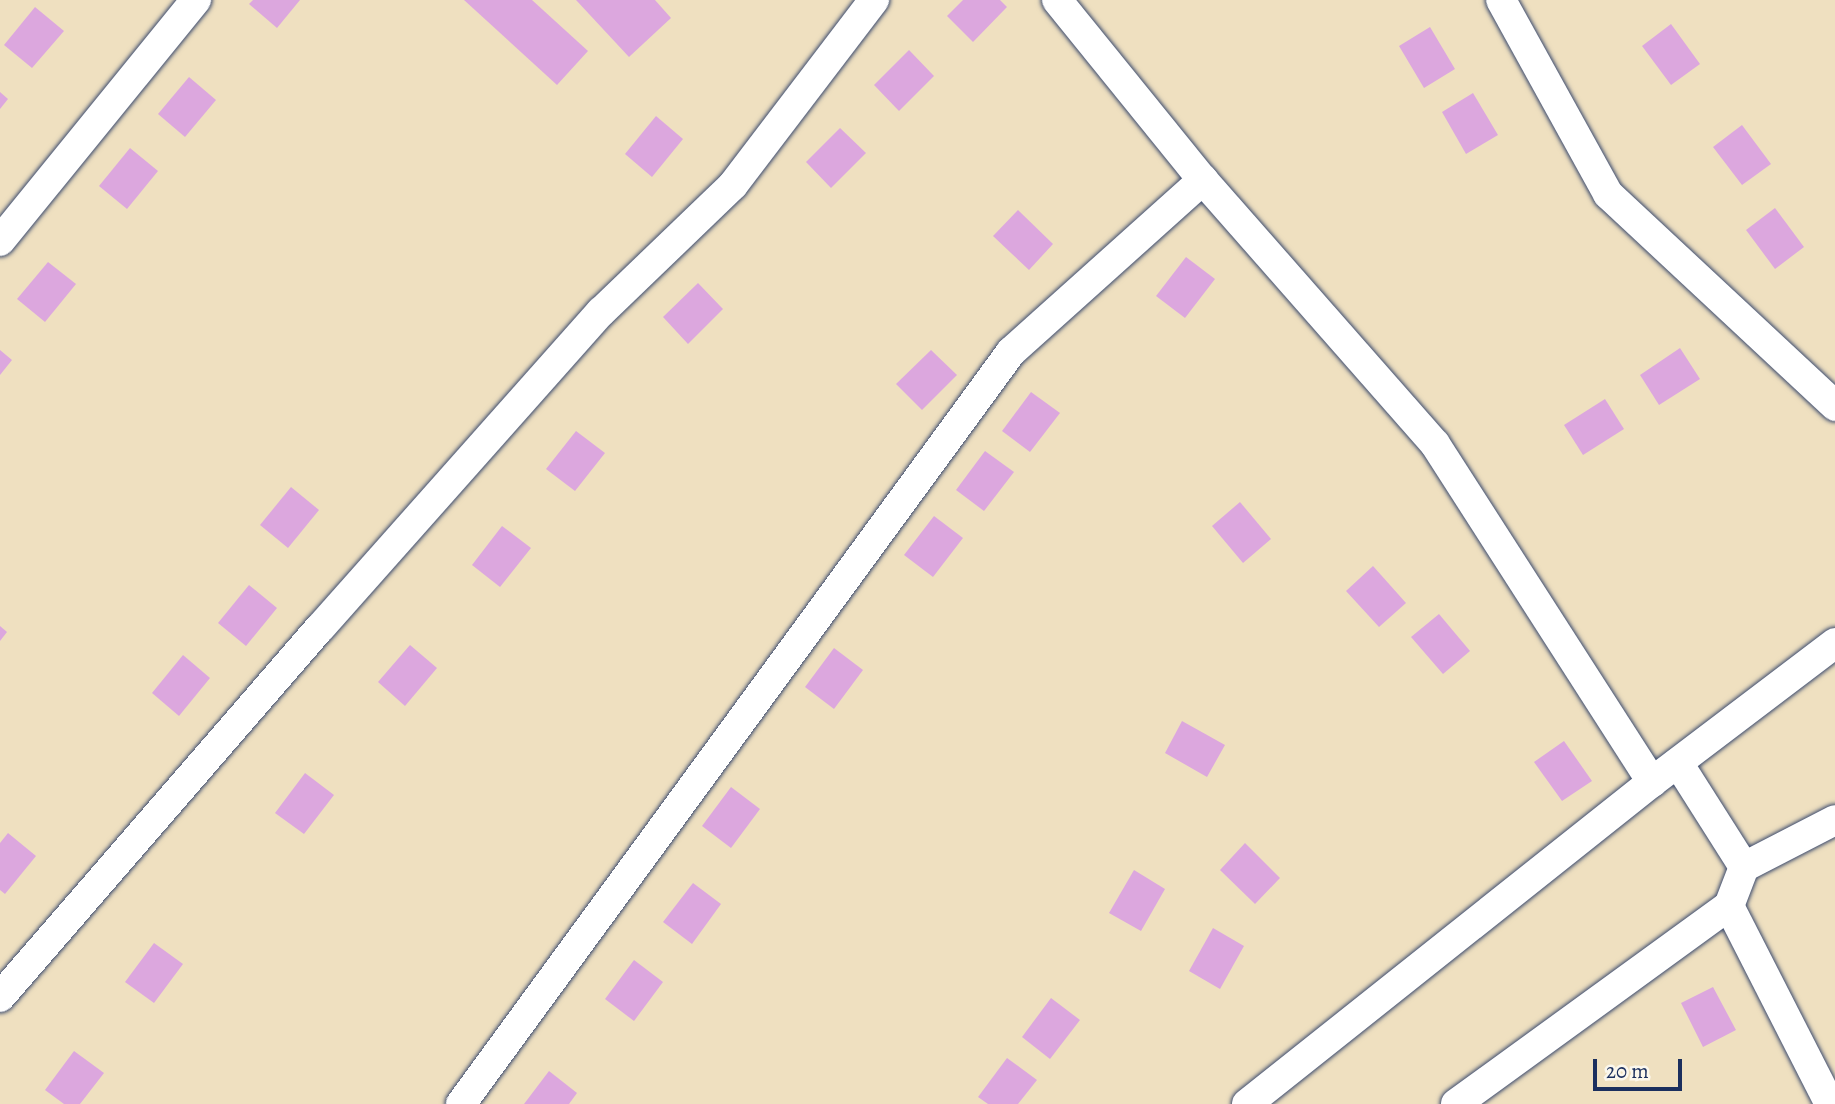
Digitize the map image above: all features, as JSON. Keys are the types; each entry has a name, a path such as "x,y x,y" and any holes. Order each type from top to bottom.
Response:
{"street":[{"path":"0,241 196,0"},
{"path":"0,997 320,628 601,312 733,185 874,0"},
{"path":"1057,0 1203,180 1435,444 1652,782"},
{"path":"1501,0 1608,194 1835,406"},
{"path":"461,1104 1011,352 1203,180"},
{"path":"1247,1104 1652,782 1835,643"},
{"path":"1678,764 1744,867"},
{"path":"1456,1104 1729,906 1744,867 1835,820"},
{"path":"1729,906 1830,1104"}],"building":[{"path":"253,0 300,0 277,28 249,4"},
{"path":"464,0 532,0 588,51 557,85"},
{"path":"576,0 655,0 671,18 629,57"},
{"path":"963,0 1000,0 1007,7 973,42 947,16"},
{"path":"35,7 64,31 32,68 4,45"},
{"path":"1671,24 1700,64 1671,85 1642,46"},
{"path":"1430,27 1455,69 1424,88 1399,46"},
{"path":"909,50 934,76 899,111 874,85"},
{"path":"189,77 216,100 185,137 158,114"},
{"path":"0,92 8,99 0,109"},
{"path":"1473,93 1498,135 1466,154 1442,112"},
{"path":"656,116 683,139 652,177 625,154"},
{"path":"1742,125 1771,164 1742,185 1713,147"},
{"path":"840,128 866,153 831,188 806,162"},
{"path":"130,148 158,171 127,209 99,186"},
{"path":"1775,208 1804,247 1775,269 1746,230"},
{"path":"1018,210 1053,244 1029,270 993,236"},
{"path":"1186,257 1215,279 1185,318 1156,296"},
{"path":"48,262 76,284 45,322 17,299"},
{"path":"698,283 723,309 688,344 663,317"},
{"path":"1680,348 1700,379 1659,405 1640,375"},
{"path":"0,350 12,360 0,375"},
{"path":"931,350 957,375 922,410 896,384"},
{"path":"1031,392 1060,413 1030,452 1002,431"},
{"path":"1605,399 1624,429 1583,455 1564,425"},
{"path":"576,431 605,453 575,491 546,469"},
{"path":"985,451 1014,472 984,511 956,490"},
{"path":"291,487 319,510 288,548 260,525"},
{"path":"1240,502 1271,539 1243,563 1212,526"},
{"path":"934,516 963,538 933,577 904,555"},
{"path":"502,526 531,548 500,587 472,565"},
{"path":"1373,566 1406,603 1379,627 1346,591"},
{"path":"249,585 277,608 246,646 218,623"},
{"path":"1439,614 1470,651 1443,674 1411,637"},
{"path":"0,626 7,632 0,641"},
{"path":"410,645 437,668 405,706 378,682"},
{"path":"834,648 863,670 834,709 805,687"},
{"path":"183,655 210,678 179,716 152,693"},
{"path":"1182,721 1225,745 1207,777 1165,753"},
{"path":"1564,741 1592,781 1562,801 1534,762"},
{"path":"305,773 334,795 304,834 275,813"},
{"path":"731,787 760,809 731,848 702,826"},
{"path":"8,833 36,856 5,894 0,890 0,843"},
{"path":"1245,843 1280,878 1255,904 1220,870"},
{"path":"1134,870 1165,889 1141,931 1109,913"},
{"path":"693,883 721,904 692,944 663,922"},
{"path":"1213,928 1244,946 1220,989 1189,971"},
{"path":"154,943 183,964 154,1003 125,982"},
{"path":"634,960 663,982 634,1021 605,999"},
{"path":"1713,987 1736,1030 1703,1047 1681,1003"},
{"path":"1051,998 1080,1020 1050,1059 1022,1037"},
{"path":"74,1051 104,1073 80,1104 64,1104 45,1090"},
{"path":"1007,1058 1037,1080 1018,1104 988,1104 978,1097"},
{"path":"549,1071 577,1093 569,1104 524,1104"}]}
